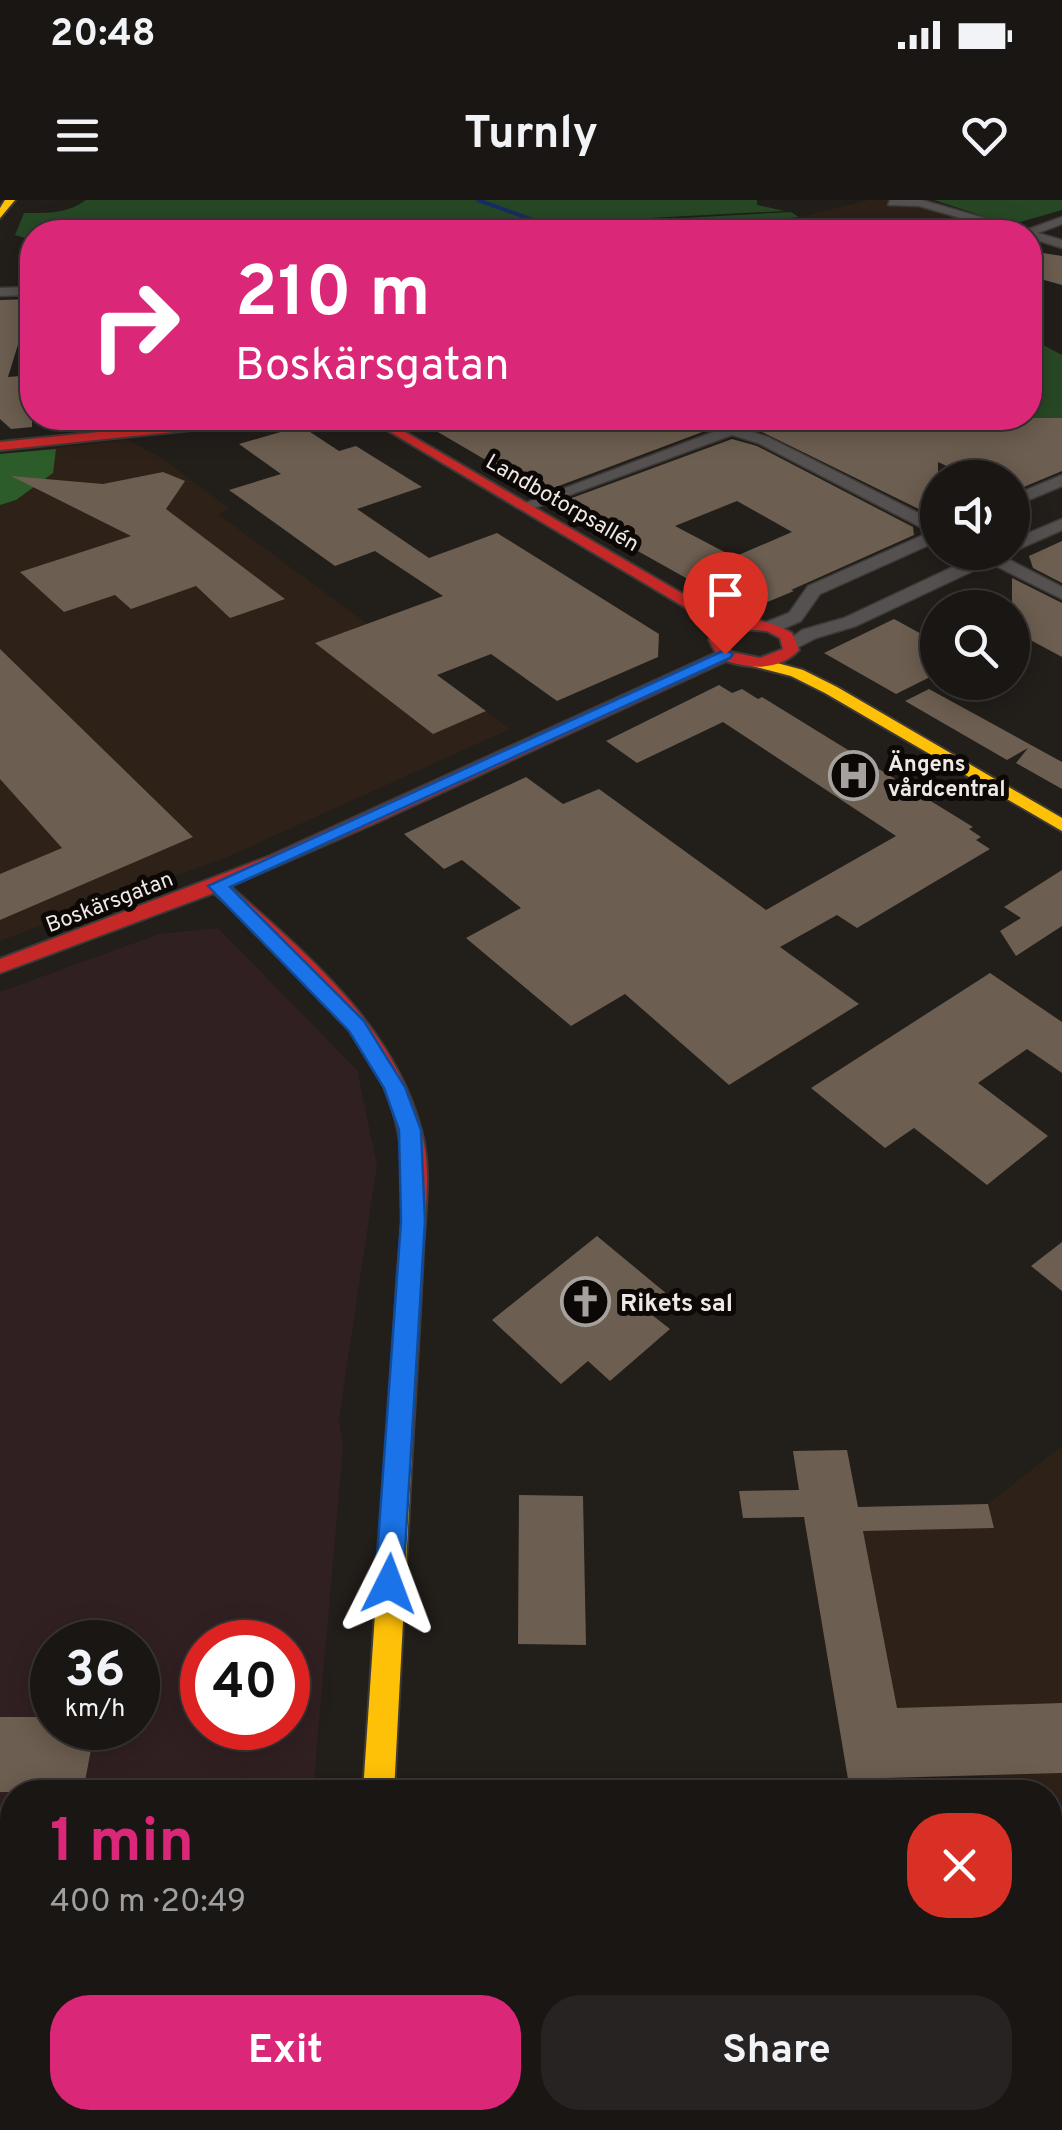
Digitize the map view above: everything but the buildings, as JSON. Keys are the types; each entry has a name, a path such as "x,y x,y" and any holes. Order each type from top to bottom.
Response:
{"street":[{"path":"0,215 10,200"},
{"path":"892,203 920,203 974,220"},
{"path":"0,446 154,430"},
{"name":"Landbotorpsallén","path":"393,430 730,628"},
{"path":"523,507 734,430 784,450 920,523"},
{"path":"1030,494 1062,480"},
{"path":"1030,539 1062,524"},
{"path":"771,627 795,617 814,590 920,541"},
{"path":"758,664 779,660 809,634 850,622 957,570"},
{"path":"1019,570 1062,594"},
{"path":"852,702 791,648 786,636 771,627 742,624 716,640 725,654 796,673 852,702 1062,826"},
{"name":"Boskärsgatan","path":"0,966 89,937 218,886 725,654"},
{"path":"218,886 357,1026 394,1087 410,1130 413,1221 379,1780"}],"shaded area":[{"path":"869,200 911,200 970,220 767,220 799,217"},
{"path":"127,440 160,457 230,509 218,514 510,729 230,856 0,941 0,454"},
{"path":"218,928 357,1070 377,1165 339,1419 343,1447 314,1780 0,1780 0,992 159,934"},
{"path":"1062,1446 1062,1780 987,1780 985,1776 848,1779 793,1451 847,1450 859,1508 988,1504"}],"green space":[{"path":"86,200 757,200 757,205 785,211 610,220 21,220 24,213 49,213"},
{"path":"934,200 1062,200 1062,210 1027,220 995,220"},
{"path":"791,212 799,217 771,220 647,220"},
{"path":"1042,344 1062,355 1062,428 1042,421"},
{"path":"56,449 53,473 16,500 0,505 0,454"}],"waterway":[{"path":"478,200 533,220"}],"traffic: slow":[{"path":"0,215 10,200"},
{"path":"758,663 797,673 831,690 1062,826"},
{"path":"379,1780 399,1451"}],"traffic: jam":[{"path":"0,446 154,430"},
{"path":"393,430 729,627"},
{"path":"742,624 771,627 787,636 791,650 760,663 725,655 717,640 729,627 742,624"},
{"path":"0,966 276,860 725,655"},
{"path":"218,886 305,966 358,1025 398,1092 410,1129 415,1194 399,1451"}],"place":[{"name":"Ängens vårdcentral","path":"853,776"},
{"name":"Rikets sal","path":"585,1302"}],"route":[{"path":"389,1584 413,1221 410,1130 379,1057 357,1026 218,886 725,654"}]}
